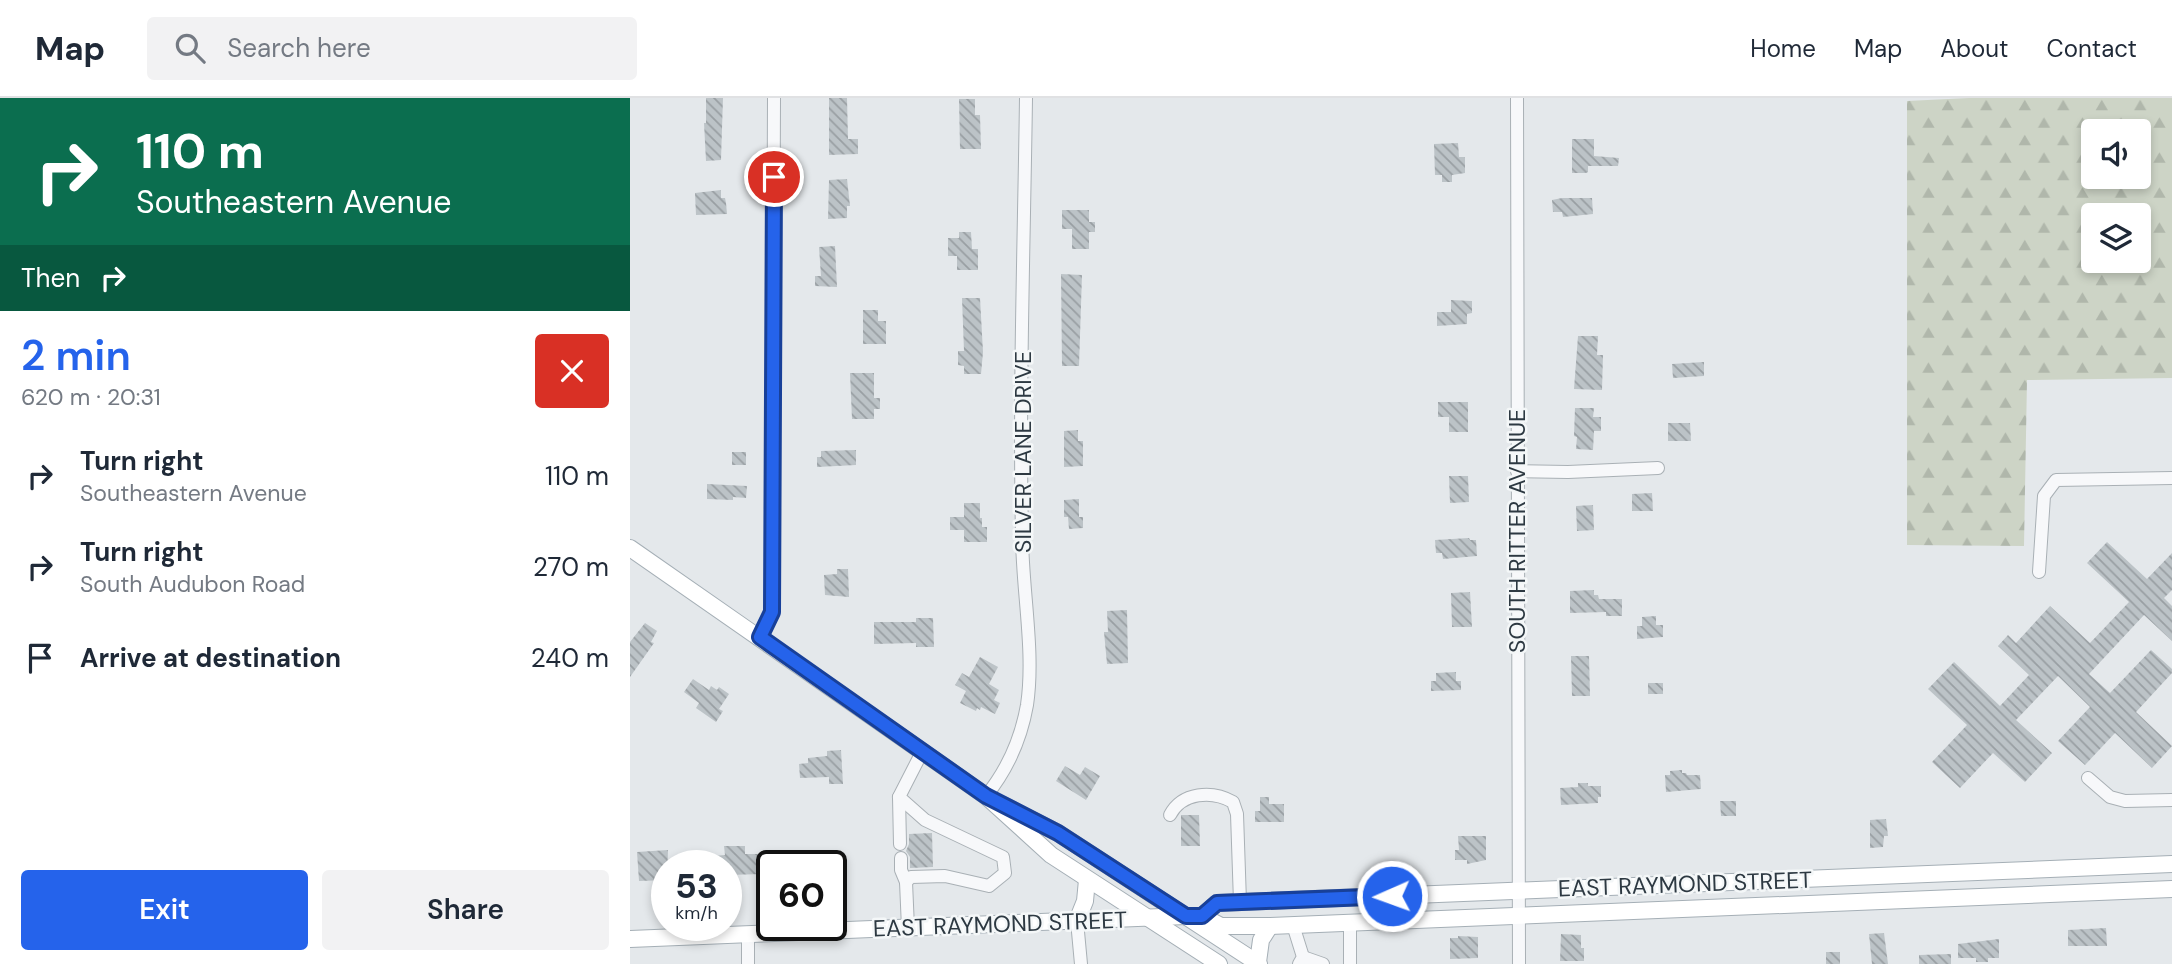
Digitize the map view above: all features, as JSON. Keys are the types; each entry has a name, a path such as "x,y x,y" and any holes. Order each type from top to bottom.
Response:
{"main road":[{"path":"630,548 986,796 1058,833 1194,916 1259,963"},
{"path":"986,796 1051,855 1219,964"},
{"name":"EAST RAYMOND STREET","path":"1194,916 1217,903 2172,864"},
{"path":"1077,921 1085,901 1087,880"},
{"name":"EAST RAYMOND STREET","path":"630,939 1194,916 1221,926 1270,926 2172,889"},
{"path":"1259,963 1261,940 1270,926"}],"street":[{"path":"760,637 772,612 774,98"},
{"name":"SILVER LANE DRIVE","path":"986,796 999,778 1015,746 1024,718 1028,690 1022,536 1026,98"},
{"name":"SOUTH RITTER AVENUE","path":"1517,98 1519,964"},
{"path":"1517,471 1658,468"},
{"path":"2039,572 2044,496 2056,480 2172,478"},
{"path":"908,928 906,882 901,870 899,797 922,752"},
{"path":"2088,778 2110,797 2125,801 2172,800"},
{"path":"1170,815 1175,805 1187,797 1222,796 1233,802 1237,814 1240,902"},
{"path":"899,797 925,820 1003,857 1005,873 989,886 945,876 911,877 906,882"},
{"path":"1077,921 1081,964"},
{"path":"1350,922 1350,964"},
{"path":"1293,925 1301,960 1323,964"},
{"path":"748,934 748,964"}],"green space":[{"path":"1969,98 2172,98 2172,378 2027,380 2024,546 1907,545 1907,101"}],"building":[{"path":"706,98 723,98 721,160 706,161"},
{"path":"829,98 847,98 848,139 858,139 858,154 829,155"},
{"path":"959,99 975,99 975,115 980,115 981,149 960,149"},
{"path":"1572,139 1594,139 1594,156 1619,158 1618,166 1588,166 1586,173 1572,173"},
{"path":"1458,143 1459,157 1465,157 1465,173 1452,175 1452,182 1442,182 1442,175 1435,175 1434,144"},
{"path":"847,179 850,206 847,206 847,218 828,219 829,180"},
{"path":"721,190 727,214 696,215 695,193"},
{"path":"1592,198 1593,214 1563,217 1562,212 1553,212 1552,200"},
{"path":"1062,210 1089,210 1089,222 1095,222 1095,232 1089,232 1089,249 1072,249 1072,229 1062,229"},
{"path":"959,232 971,232 972,249 978,249 978,270 957,270 957,256 948,256 948,238 959,238"},
{"path":"835,246 837,287 815,286 815,276 821,276 819,247"},
{"path":"1061,274 1082,275 1079,366 1062,366"},
{"path":"962,298 980,298 983,352 981,374 964,374 964,366 958,365 958,351 964,351"},
{"path":"1451,300 1472,301 1472,313 1467,314 1467,324 1437,326 1437,312 1451,312"},
{"path":"863,310 878,310 878,321 886,321 886,344 863,344"},
{"path":"1578,336 1598,336 1597,355 1603,355 1602,390 1574,389"},
{"path":"1704,362 1704,376 1673,378 1672,364"},
{"path":"850,373 874,373 874,398 880,398 880,409 874,409 874,419 852,419"},
{"path":"1438,402 1468,402 1468,432 1449,432 1449,417 1438,417"},
{"path":"1575,408 1594,408 1593,417 1601,417 1601,431 1594,431 1593,450 1576,449"},
{"path":"1668,423 1690,423 1691,441 1668,441"},
{"path":"1078,430 1078,441 1083,441 1083,466 1064,467 1064,431"},
{"path":"856,450 856,465 817,467 817,457 821,457 821,451"},
{"path":"732,452 746,452 746,465 732,465"},
{"path":"1449,476 1468,476 1469,502 1450,503"},
{"path":"707,484 747,486 746,498 707,499"},
{"path":"1652,493 1653,511 1632,511 1632,494"},
{"path":"1079,499 1079,517 1083,517 1083,528 1069,529 1068,517 1064,517 1064,500"},
{"path":"964,503 980,503 982,527 987,527 987,542 964,542 964,530 950,530 950,517 964,517"},
{"path":"1593,505 1594,530 1577,531 1576,506"},
{"path":"1435,540 1476,540 1477,556 1443,559 1442,553 1436,553"},
{"path":"2107,542 2147,579 2172,553 2172,590 2164,598 2172,606 2172,641 2144,615 2089,674 2110,693 2151,650 2172,669 2172,673 2136,712 2172,746 2152,768 2115,733 2085,765 2058,741 2090,707 2058,676 2016,720 2052,753 2025,782 1993,753 1960,788 1932,762 1967,725 1928,689 1954,662 2000,706 2029,675 1998,646 2008,635 2016,643 2050,606 2090,643 2129,602 2087,563"},
{"path":"837,569 848,569 849,597 825,595 824,575 837,574"},
{"path":"1594,590 1594,595 1598,595 1599,599 1622,599 1622,616 1606,616 1606,612 1570,613 1570,591"},
{"path":"1470,592 1472,627 1452,627 1451,593"},
{"path":"1127,610 1128,663 1107,664 1104,632 1108,632 1107,611"},
{"path":"1656,616 1656,625 1663,625 1663,637 1637,639 1637,626 1642,626 1642,617"},
{"path":"916,618 933,618 934,647 916,647 916,643 874,644 874,622 916,622"},
{"path":"645,623 657,631 651,642 654,643 630,677 630,642"},
{"path":"1571,656 1589,656 1590,696 1572,696"},
{"path":"980,657 998,667 989,684 999,690 994,700 1000,703 995,714 981,707 976,711 960,703 966,691 955,685 962,673 969,677"},
{"path":"1456,672 1456,681 1461,681 1461,690 1431,691 1431,681 1436,681 1436,673"},
{"path":"693,679 709,690 711,686 717,690 719,687 729,694 719,709 723,711 716,722 696,708 699,703 684,692"},
{"path":"1648,683 1663,683 1663,694 1648,694"},
{"path":"841,750 843,784 829,784 829,777 800,778 799,764 808,763 808,758 827,756 827,751"},
{"path":"1065,766 1080,775 1085,767 1100,776 1086,800 1056,781"},
{"path":"1682,770 1682,773 1687,775 1700,775 1701,789 1666,792 1665,775 1670,775 1670,771"},
{"path":"1578,783 1601,786 1598,803 1561,805 1560,788 1578,787"},
{"path":"1260,797 1269,797 1269,804 1284,804 1284,822 1255,822 1255,811 1260,811"},
{"path":"1720,801 1736,801 1736,816 1721,816"},
{"path":"1181,815 1199,815 1200,846 1181,846"},
{"path":"1886,819 1888,836 1884,836 1883,847 1870,848 1870,820"},
{"path":"932,833 933,867 910,868 910,857 906,851 909,834"},
{"path":"1458,836 1486,836 1486,860 1467,864 1467,860 1455,860 1455,850 1459,850"},
{"path":"724,846 745,846 745,854 756,854 756,874 742,875 742,850 724,850"},
{"path":"651,851 651,881 639,881 637,852"},
{"path":"2106,928 2107,946 2068,946 2068,930"},
{"path":"1884,933 1888,964 1872,964 1869,934"},
{"path":"1561,934 1581,935 1584,961 1560,961"},
{"path":"1478,937 1478,958 1450,959 1450,938"},
{"path":"1999,939 1999,958 1976,962 1976,958 1958,958 1958,944"},
{"path":"1826,952 1840,952 1840,964 1826,964"},
{"path":"1951,954 1951,964 1919,964 1919,955"}],"route":[{"path":"774,177 772,612 760,637 986,796 1058,833 1186,916 1202,916 1217,903 1392,896"}]}
